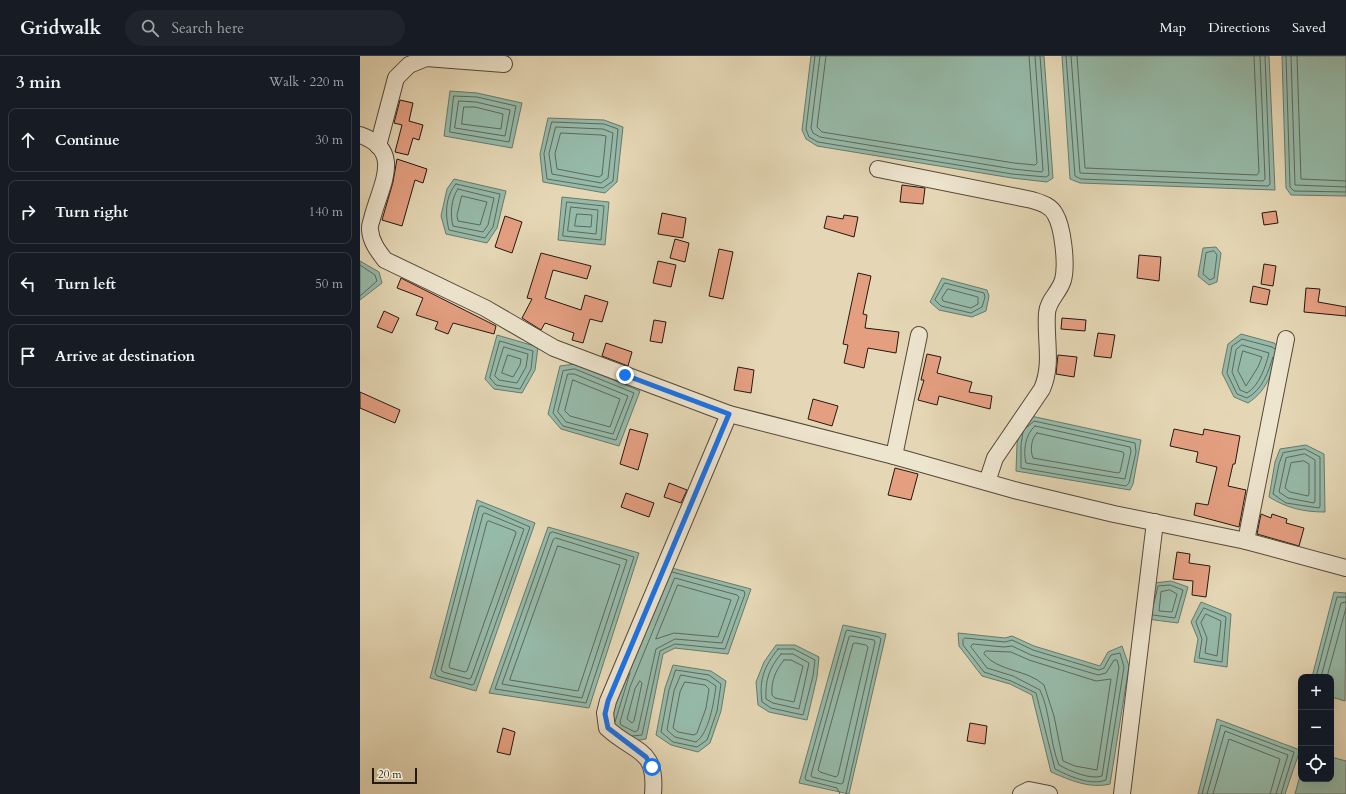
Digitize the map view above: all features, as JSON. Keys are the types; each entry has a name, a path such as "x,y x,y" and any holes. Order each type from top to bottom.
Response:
{"street":[{"path":"378,146 396,78 409,65 426,58 504,64"},
{"path":"360,135 368,138 384,151 388,165 369,229 375,248 385,260 484,308 554,348 729,414 1114,514 1246,541 1346,568"},
{"path":"878,169 1032,200 1046,205 1054,213 1059,222 1065,262 1061,286 1048,305 1047,378 1042,389 995,458 987,482"},
{"path":"894,456 919,336"},
{"path":"1246,541 1286,339"},
{"path":"653,794 654,779 652,767 646,757 608,728 605,714 608,701 729,414"},
{"path":"1122,794 1155,522"},
{"path":"1021,794 1029,790 1049,794"}],"water":[{"path":"811,56 1044,56 1053,178 1047,182 1012,178 817,146 806,139 802,130"},
{"path":"1062,56 1269,56 1275,190 1080,183 1070,179"},
{"path":"1282,56 1346,56 1346,196 1291,195 1286,188"},
{"path":"450,91 477,93 522,103 512,148 444,136"},
{"path":"548,118 604,120 623,127 617,182 605,193 543,182 540,154"},
{"path":"454,179 506,191 497,228 487,243 446,234 441,216 447,189"},
{"path":"562,197 609,202 605,245 558,240"},
{"path":"1216,247 1221,253 1217,282 1209,285 1198,276 1203,248"},
{"path":"360,261 379,272 382,283 360,300"},
{"path":"942,278 987,290 989,296 986,311 972,317 939,310 930,302"},
{"path":"1241,334 1274,343 1279,347 1269,378 1261,392 1248,403 1234,397 1222,373 1228,344"},
{"path":"497,335 538,347 535,370 522,393 494,389 485,379"},
{"path":"575,364 640,391 619,446 561,429 548,414 560,366"},
{"path":"1031,416 1141,440 1133,484 1130,490 1016,471 1017,444 1020,429"},
{"path":"1306,445 1324,454 1325,512 1296,509 1269,497 1275,462 1280,449"},
{"path":"477,500 535,523 476,691 430,678"},
{"path":"548,527 639,553 589,708 489,693"},
{"path":"668,567 751,589 728,654 675,648 663,654 646,739 634,741 611,722 621,684"},
{"path":"1171,581 1188,587 1178,623 1147,619 1154,583"},
{"path":"1334,592 1346,593 1345,701 1334,698 1334,674 1313,674"},
{"path":"1201,602 1231,614 1227,667 1194,662 1198,639 1191,622"},
{"path":"843,625 886,634 849,794 799,783"},
{"path":"958,633 1005,638 1012,636 1034,646 1100,666 1108,652 1122,646 1129,666 1110,784 1087,785 1072,781 1051,772 1032,695 1010,684 982,676 959,646"},
{"path":"776,645 795,645 819,657 817,677 807,720 769,712 758,705 756,682 764,662"},
{"path":"673,665 711,671 726,681 721,711 710,743 698,752 671,745 656,735 665,688"},
{"path":"1217,719 1298,749 1298,756 1285,794 1198,794"},
{"path":"1334,758 1346,761 1346,794 1295,794 1298,782 1334,782"}],"building":[{"path":"400,100 413,103 409,121 423,125 419,140 413,138 408,155 395,152 402,125 394,123"},
{"path":"397,159 427,169 423,183 415,180 402,226 382,220 393,182"},
{"path":"902,185 925,188 923,204 900,202"},
{"path":"1276,211 1278,223 1264,225 1262,213"},
{"path":"662,213 686,218 683,238 658,234"},
{"path":"844,215 858,217 854,237 824,228 827,216 843,219"},
{"path":"505,216 522,222 512,253 495,247"},
{"path":"675,239 689,243 685,262 670,258"},
{"path":"719,249 733,252 723,299 709,296"},
{"path":"541,253 591,266 587,279 553,270 545,298 581,310 585,295 608,302 602,322 590,319 583,343 572,340 574,333 545,323 541,330 522,318 532,299 527,298"},
{"path":"1139,255 1161,257 1159,281 1137,278"},
{"path":"658,261 676,265 671,287 653,283"},
{"path":"1264,264 1276,266 1273,286 1261,284"},
{"path":"858,273 871,276 863,314 867,315 865,328 899,332 896,353 868,348 864,368 844,363 848,345 843,344"},
{"path":"401,278 496,326 494,334 453,323 448,334 435,329 438,322 416,315 423,298 397,288"},
{"path":"1253,286 1270,290 1267,305 1250,302"},
{"path":"1306,288 1320,289 1318,302 1346,307 1346,316 1304,312"},
{"path":"384,311 399,318 392,333 377,327"},
{"path":"1062,318 1086,320 1085,331 1061,329"},
{"path":"654,320 666,322 662,343 650,341"},
{"path":"1098,333 1115,335 1111,358 1094,356"},
{"path":"606,343 632,352 628,366 602,356"},
{"path":"927,354 941,357 937,373 972,382 969,392 992,396 990,409 939,396 937,405 918,400 924,380 921,380"},
{"path":"1058,355 1077,357 1074,377 1056,374"},
{"path":"738,367 754,370 751,393 734,390"},
{"path":"360,392 400,410 395,423 360,408"},
{"path":"813,399 838,406 832,426 808,419"},
{"path":"630,429 648,434 638,470 620,464"},
{"path":"1174,429 1203,435 1204,429 1240,436 1235,464 1233,464 1228,486 1246,490 1239,527 1194,515 1196,503 1208,505 1217,467 1196,462 1198,452 1170,446"},
{"path":"895,468 918,474 911,500 888,495"},
{"path":"669,483 687,490 681,503 664,497"},
{"path":"626,493 654,503 649,517 621,507"},
{"path":"1261,514 1271,518 1272,514 1287,519 1286,523 1304,528 1299,546 1257,534"},
{"path":"1177,552 1190,554 1189,563 1210,566 1206,597 1192,595 1193,581 1173,579"},
{"path":"970,723 987,726 985,744 967,741"},
{"path":"503,728 515,732 510,755 497,752"}],"route":[{"path":"625,375 729,414 608,701 605,714 608,728 646,757 652,767"}]}
